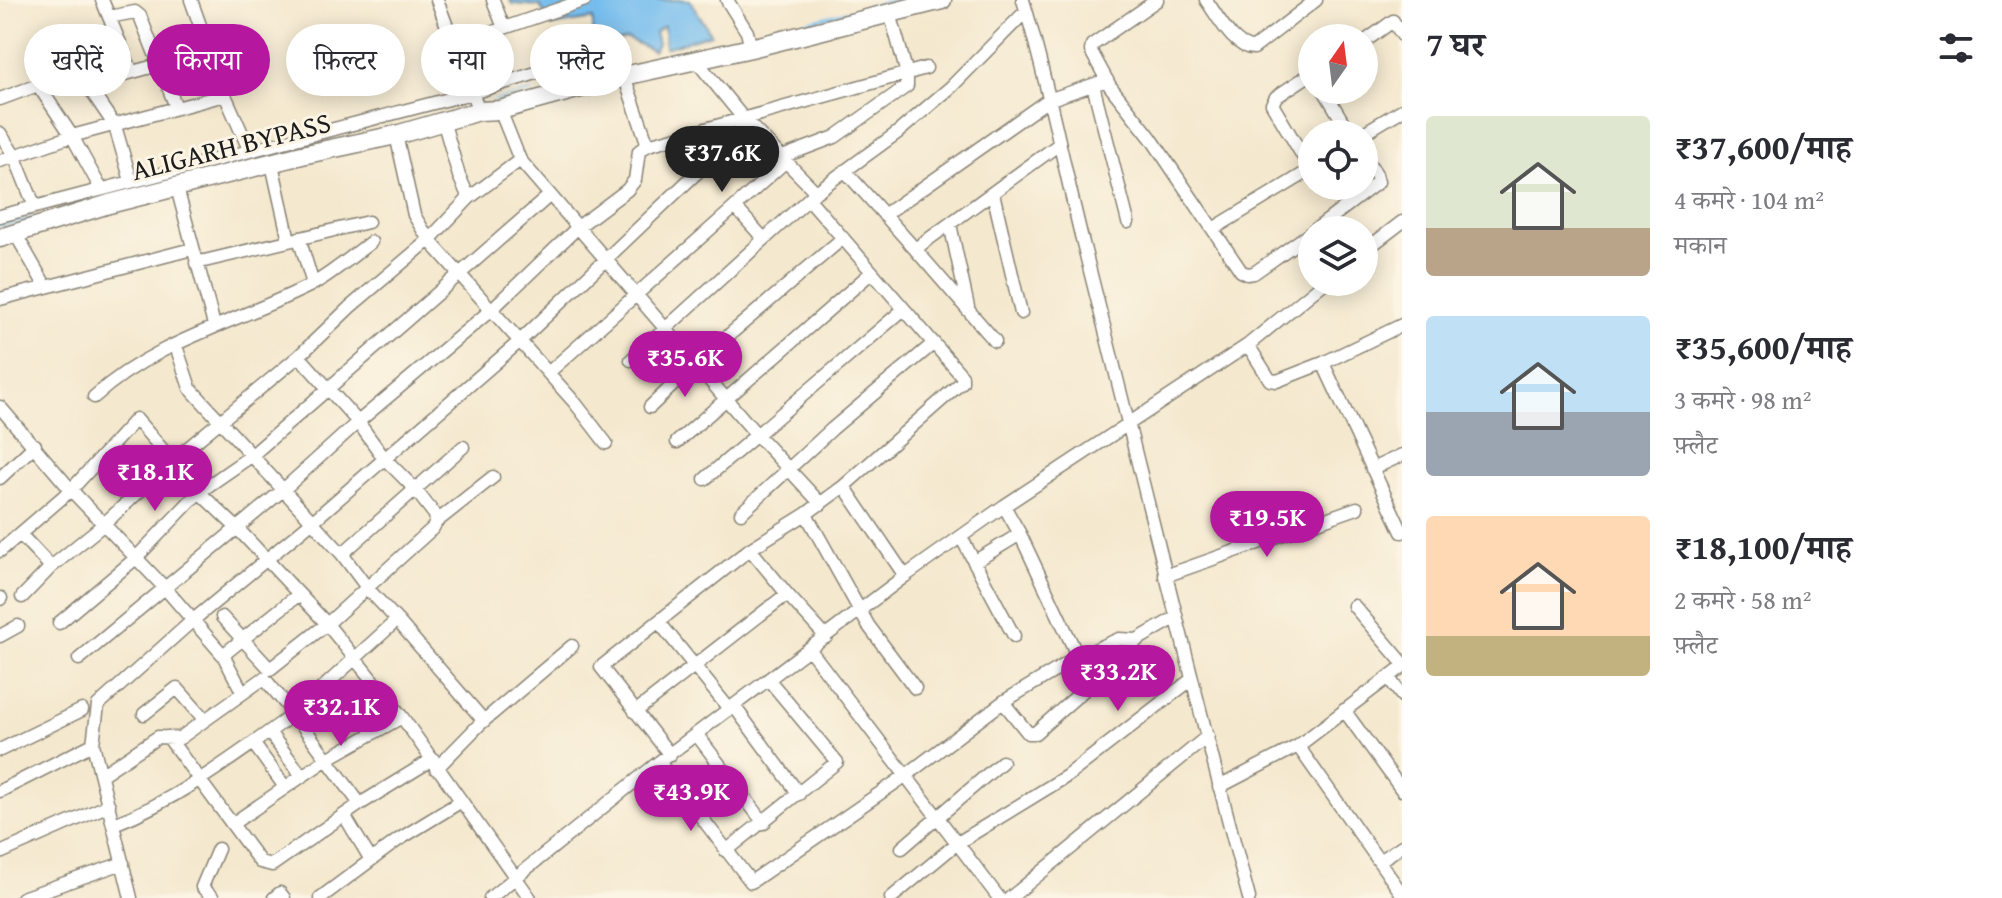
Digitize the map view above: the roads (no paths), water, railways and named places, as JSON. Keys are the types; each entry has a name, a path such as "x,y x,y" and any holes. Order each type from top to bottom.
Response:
{"highway":[{"name":"ALIGARH BYPASS","path":"632,74 695,59 750,41 942,0"},
{"name":"ALIGARH BYPASS","path":"7,236 109,204 396,135 443,120 475,103 500,110 551,96"}],"street":[{"path":"102,0 132,72 147,68"},
{"path":"191,0 199,24"},
{"path":"437,0 446,24"},
{"path":"493,0 502,24"},
{"path":"514,25 585,0"},
{"path":"727,0 750,41"},
{"path":"1157,0 1092,45 1091,51 1107,80 1151,138 1241,271 1247,274 1263,267 1298,242"},
{"path":"1206,0 1240,44 1249,49 1316,0"},
{"path":"1287,0 1297,12"},
{"path":"1024,6 1175,618 1249,898"},
{"path":"631,360 813,196 897,133 951,87 1024,6"},
{"path":"109,17 135,12 147,32"},
{"path":"548,373 735,207 784,159 835,137 907,86 907,74 890,13"},
{"path":"1378,32 1398,18 1402,35"},
{"path":"695,59 746,121 784,159 843,238 962,376 962,382 844,486 750,549 601,667 635,712 726,851 751,882 905,776 1003,702 1078,657 1119,639 1137,640"},
{"path":"79,659 238,529 491,310 578,227 627,190 635,180 639,151 648,145 746,121 926,68"},
{"path":"0,216 249,149 475,103 530,76"},
{"path":"884,215 1048,100 1107,80"},
{"path":"1298,82 1276,97 1272,104 1298,147"},
{"path":"1093,85 1128,222"},
{"path":"0,99 24,90"},
{"path":"45,96 101,189"},
{"path":"94,96 115,126 131,181"},
{"path":"172,96 176,107"},
{"path":"0,161 72,136 221,96"},
{"path":"225,96 249,149"},
{"path":"473,96 475,103"},
{"path":"631,96 648,145"},
{"path":"500,110 520,160 757,435 821,504"},
{"path":"1378,124 1402,110"},
{"path":"443,120 459,176 469,198"},
{"path":"131,898 93,744 98,705 519,342 607,260 746,121"},
{"path":"0,133 14,155 35,207"},
{"path":"396,135 414,215 429,240 576,404 606,443"},
{"path":"915,249 1058,145"},
{"path":"22,597 51,567 299,356 350,307 429,240 469,198 520,160"},
{"path":"272,164 294,239 313,284"},
{"path":"846,172 995,341"},
{"path":"1213,229 1298,177"},
{"path":"177,188 214,325"},
{"path":"993,193 1021,313"},
{"path":"59,623 136,558 199,492 251,456 550,195"},
{"path":"1333,216 1354,200"},
{"path":"735,207 764,239"},
{"path":"196,263 368,222"},
{"path":"1378,240 1402,222"},
{"path":"950,224 968,307"},
{"path":"7,236 46,287"},
{"path":"650,407 695,364 843,238"},
{"path":"94,397 108,384 162,350 313,284 371,242"},
{"path":"0,299 192,249"},
{"path":"677,442 872,272"},
{"path":"490,898 665,758 905,576 1004,506 1248,345 1308,296"},
{"path":"705,479 904,309"},
{"path":"1248,345 1273,381 1323,363 1402,325"},
{"path":"741,513 934,343"},
{"path":"176,346 190,388 313,521 484,721"},
{"path":"299,356 358,422 384,458 414,488 435,515 436,522"},
{"path":"1323,363 1402,532"},
{"path":"0,407 71,490 164,587 223,655 243,693"},
{"path":"0,551 71,490 136,419 199,492 327,624 402,717 530,898"},
{"path":"0,478 35,445"},
{"path":"342,554 463,447"},
{"path":"1372,469 1402,455"},
{"path":"175,741 267,674 368,589 436,522 493,477"},
{"path":"844,486 905,576"},
{"path":"1004,506 1078,657"},
{"path":"1165,576 1357,508"},
{"path":"806,514 868,625 915,688"},
{"path":"20,534 51,567"},
{"path":"974,562 1020,534"},
{"path":"961,537 1014,636"},
{"path":"750,549 826,637"},
{"path":"635,712 787,594"},
{"path":"223,655 298,595"},
{"path":"1219,787 1298,746 1389,678 1402,664 1354,606"},
{"path":"222,617 244,640 360,804"},
{"path":"1003,702 1028,733 1035,733 1137,640 1175,618"},
{"path":"114,824 148,811 200,781 294,714 397,620"},
{"path":"659,622 799,794"},
{"path":"0,636 18,626"},
{"path":"101,775 158,737 175,741 200,781 260,862 272,865 360,804 434,764 572,646"},
{"path":"810,650 999,898"},
{"path":"1389,678 1402,696"},
{"path":"891,898 956,844 1067,776 1192,679"},
{"path":"726,851 835,766 837,760 769,680"},
{"path":"144,714 177,688 205,720"},
{"path":"0,750 82,710"},
{"path":"1344,710 1400,784"},
{"path":"232,824 327,759 402,717"},
{"path":"269,732 302,776"},
{"path":"697,735 764,823"},
{"path":"1010,898 1208,736"},
{"path":"253,743 285,787"},
{"path":"0,791 93,744"},
{"path":"1298,746 1402,894"},
{"path":"902,848 1002,762"},
{"path":"320,898 371,860 460,802"},
{"path":"0,853 109,805"},
{"path":"344,815 371,860"},
{"path":"1379,861 1402,846"},
{"path":"213,898 202,887 218,849"},
{"path":"22,898 123,863"},
{"path":"274,898 280,893 284,898"}],"water":[{"path":"510,0 690,0 711,34 665,48 664,26 655,32 658,44 653,51 632,41 632,24 593,24 593,19 551,24 540,6 512,4"}],"waterway":[{"path":"751,36 895,0"},
{"path":"678,55 744,38"},
{"path":"495,101 530,92"},
{"path":"0,226 38,217"}]}
